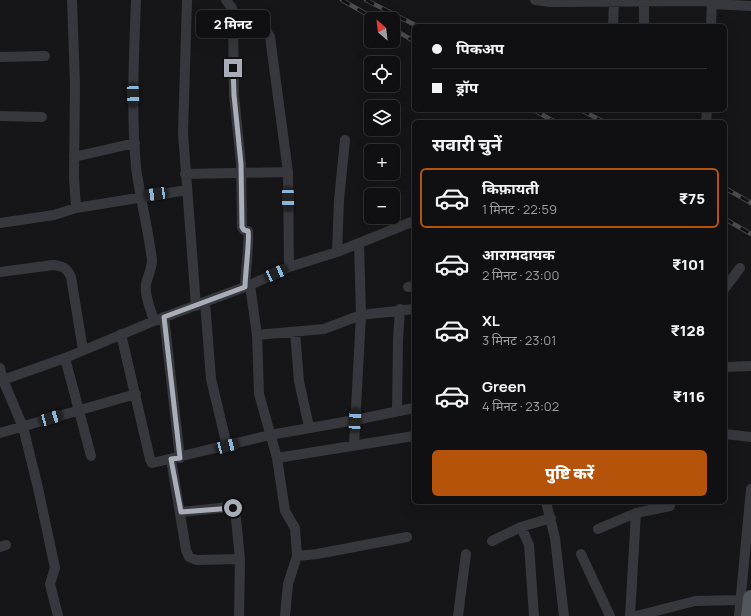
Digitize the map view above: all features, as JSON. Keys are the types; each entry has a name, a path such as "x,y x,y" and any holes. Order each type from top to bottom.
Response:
{"main road":[{"path":"746,599 749,616"}],"street":[{"path":"72,0 75,84 74,157 76,208"},
{"path":"136,0 133,95 135,143 140,197 152,260 152,269 146,283 146,291 154,320"},
{"path":"187,0 184,62 185,174 211,379 227,446"},
{"path":"226,0 232,8 234,95 241,173 242,227 244,230 248,231 250,237 245,268 257,334 259,394 277,458 285,511 295,528 297,556 288,584 285,616"},
{"path":"535,0 550,2 712,2 737,3 751,6"},
{"path":"613,24 617,2"},
{"path":"644,2 644,24"},
{"path":"711,24 712,2"},
{"path":"233,27 261,28 266,30 270,37 288,172 290,267"},
{"path":"0,57 45,56"},
{"path":"0,116 42,117"},
{"path":"337,252 339,200 345,140"},
{"path":"74,157 135,143"},
{"path":"185,174 288,172"},
{"path":"0,223 54,215 76,208 187,190"},
{"path":"4,383 154,320 201,304 248,286 290,267 337,252 412,222"},
{"path":"354,444 361,315 359,243"},
{"path":"0,272 53,265 62,266 68,269 71,277 83,350"},
{"path":"727,285 740,268"},
{"path":"257,334 324,329 361,315 400,309 412,309"},
{"path":"397,411 400,309"},
{"path":"164,317 175,458 188,557 196,560 240,559"},
{"path":"295,332 299,381 309,427"},
{"path":"121,334 151,462 156,463 270,435 412,408"},
{"path":"65,358 91,456"},
{"path":"727,367 751,366"},
{"path":"0,368 4,383 23,427 55,568 50,584 58,616"},
{"path":"0,433 136,394"},
{"path":"727,434 751,437"},
{"path":"277,458 354,444 412,436"},
{"path":"739,616 746,599 751,489"},
{"path":"547,504 552,518 564,616"},
{"path":"598,529 636,513 670,506"},
{"path":"181,512 230,507 235,509 240,559 238,616"},
{"path":"630,616 636,513"},
{"path":"492,541 521,527 552,518"},
{"path":"521,527 529,545 534,616"},
{"path":"297,556 324,553 407,537"},
{"path":"458,616 466,554"},
{"path":"581,554 610,616"},
{"path":"636,616 695,601 746,599"}],"railway":[{"path":"342,0 364,13"},
{"path":"366,0 413,24"},
{"path":"400,33 412,40"},
{"path":"538,112 552,120"},
{"path":"585,112 600,120"},
{"path":"727,189 751,203"},
{"path":"727,220 751,234"}],"route":[{"path":"233,68 234,95 241,164 242,229 248,231 250,237 245,268 245,287 164,317 180,458 171,459 181,512 230,507 233,508"}]}
